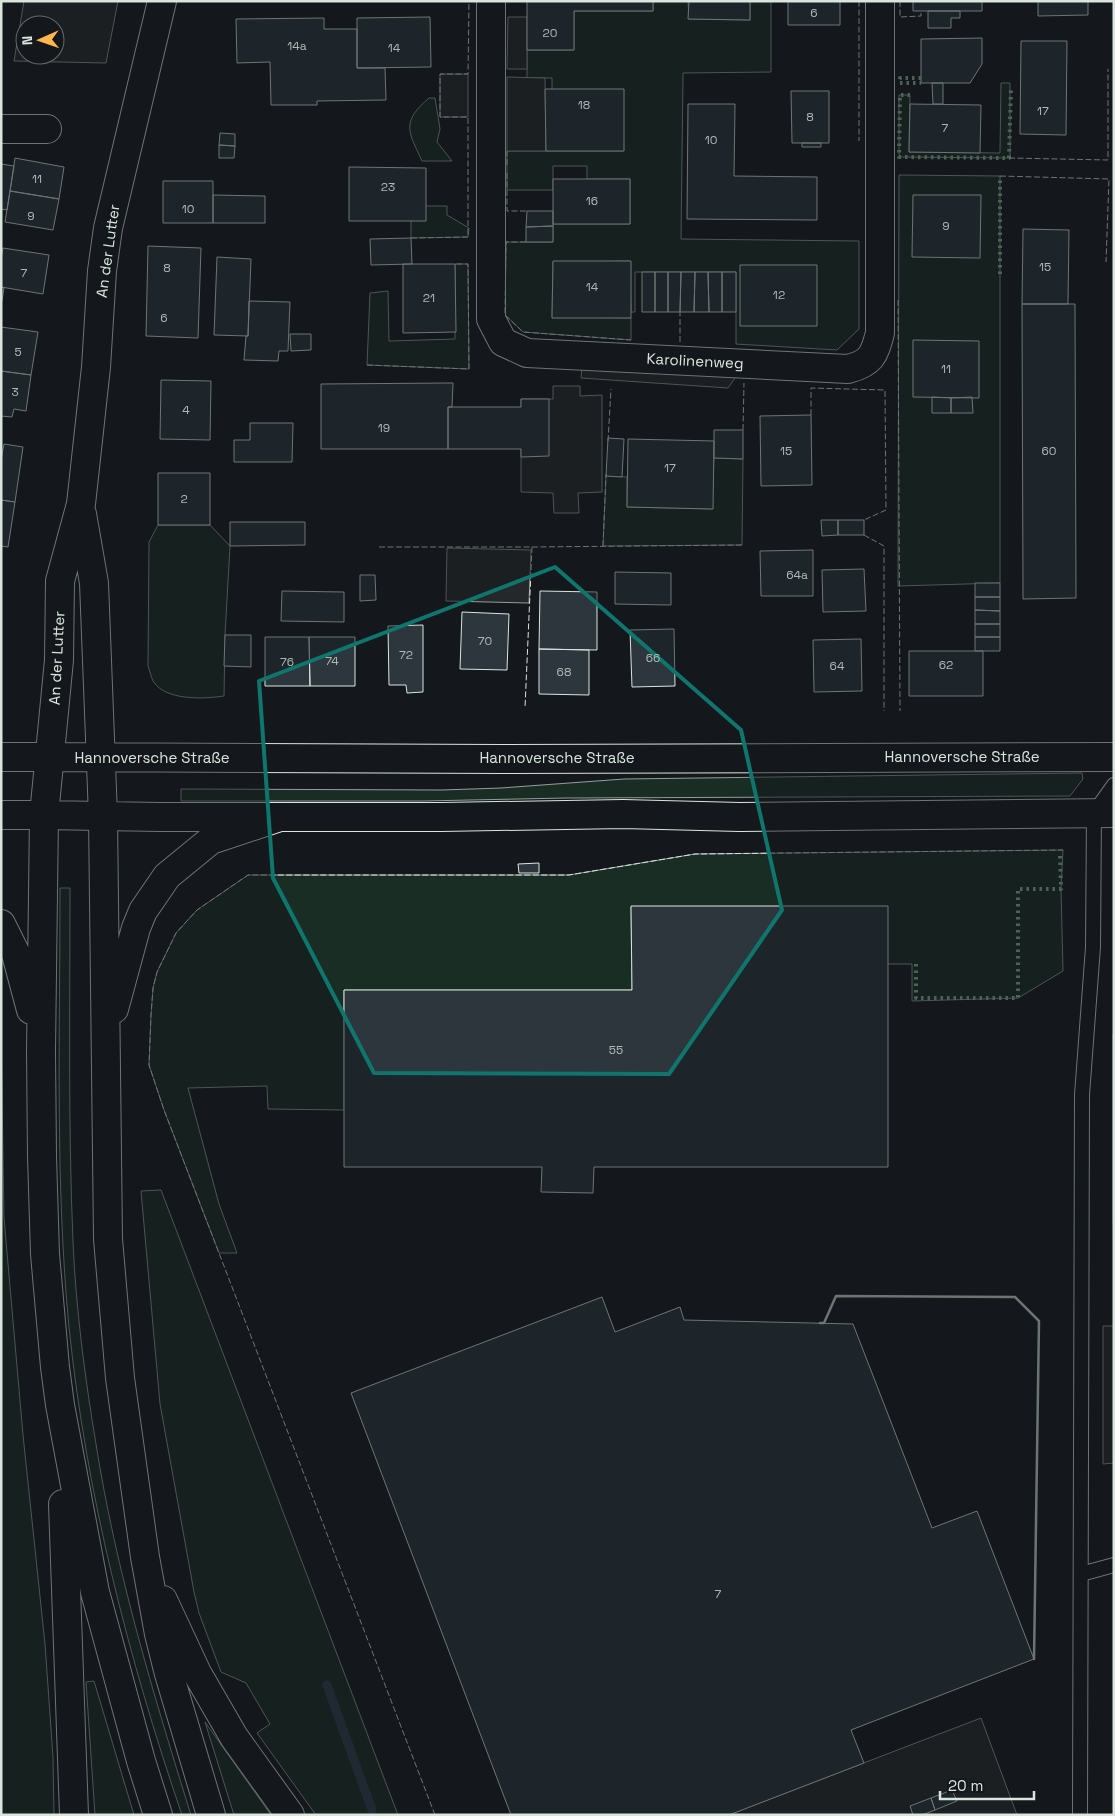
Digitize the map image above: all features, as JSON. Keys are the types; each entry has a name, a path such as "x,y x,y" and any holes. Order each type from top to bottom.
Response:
{"main road":[{"name":"An der Lutter","path":"41,1052 44,815 59,660 60,581 81,504 92,411 102,271 108,228 162,1"},
{"name":"Karolinenweg","path":"491,1 491,319 503,342 527,353 848,369 862,366 875,353 880,333 880,1"},
{"path":"1,129 47,129"},
{"name":"An der Lutter","path":"81,504 94,583 102,758 105,1050"},
{"name":"Hannoversche Straße","path":"1,757 511,759 1114,757"},
{"path":"1,815 441,817 624,814 740,817 1104,813"},
{"path":"211,1815 169,1674 157,1626 145,1557 120,1378 108,1239 105,1050 136,928 143,911 167,876 211,840 280,816"},
{"path":"1,924 16,954 21,969 41,1052 45,1254 48,1305 60,1405 95,1592 141,1762 158,1815"},
{"path":"60,1405 74,1815"},
{"path":"145,1557 197,1673 234,1737 290,1815"}],"lane":[{"path":"1080,1815 1082,1095 1104,813 1114,785"},
{"path":"1081,1574 1114,1565"}],"highlighted area":[{"path":"555,567 741,730 782,910 669,1074 374,1073 273,878 259,681"}],"green space":[{"path":"653,1 688,1 689,19 750,20 750,1 771,1 771,72 683,73 681,239 859,241 859,329 837,350 736,344 736,272 635,272 635,312 631,312 630,261 553,262 552,317 631,318 631,340 523,332 505,315 506,242 553,242 553,224 630,224 630,179 587,179 587,166 553,166 553,190 507,190 507,151 623,151 552,89 552,78 527,78 527,50 574,50 574,11 653,11"},
{"path":"1001,83 1010,83 1010,158 899,157 899,95 910,95 909,152 1000,153"},
{"path":"429,98 435,98 440,129 437,142 452,161 422,161 413,142 410,127 411,121 420,106"},
{"path":"899,175 1000,176 1000,583 898,586"},
{"path":"426,206 447,206 447,215 469,228 468,237 411,238 411,221"},
{"path":"455,264 468,264 469,369 367,365 370,293 388,291 389,341 455,339"},
{"path":"714,458 743,459 742,545 603,546 606,476 627,477 627,507 712,509"},
{"path":"158,525 210,525 230,546 224,696 196,698 175,695 159,688 152,679 148,666 149,542"},
{"path":"1082,773 1083,779 1070,796 181,801 181,789 442,790 501,788 624,779"},
{"path":"1063,850 1061,889 1063,971 1018,998 912,1001 912,964 888,964 631,907 632,990 344,990 344,1110 268,1109 267,1086 188,1088 219,1204 237,1253 219,1253 164,1110 149,1065 153,988 157,972 176,933 197,910 248,875 569,875 695,854"},
{"path":"60,888 70,888 71,1198 74,1267 88,1394 104,1491 125,1585 163,1723 191,1815 182,1815 162,1755 127,1635 98,1513 77,1389 69,1327 60,1163"},
{"path":"1,1031 4,1218 23,1435 45,1644 53,1757 54,1815 1,1815"},
{"path":"161,1190 398,1815 316,1815 257,1733 270,1724 246,1683 221,1672 199,1613 194,1592 160,1404 141,1191"},
{"path":"94,1681 134,1815 95,1815 86,1682"},
{"path":"205,1722 271,1815 234,1815"}],"shaded area":[{"path":"24,1 118,1 106,63 65,62 65,15 22,15"},
{"path":"508,17 527,17 527,69 507,69"},
{"path":"440,74 468,74 468,117 440,117"},
{"path":"507,77 545,78 546,151 507,151"},
{"path":"582,367 737,375 728,388 581,378"},
{"path":"553,386 580,386 580,396 602,395 602,492 578,493 579,513 554,513 553,493 521,492 521,399 553,399"},
{"path":"447,548 531,550 529,603 446,601"},
{"path":"1114,1034 1114,1256 1113,1216"},
{"path":"1103,1326 1114,1326 1114,1463 1103,1464"},
{"path":"981,1718 1017,1815 728,1815"}],"building":[{"path":"527,1 653,1 653,11 574,11 574,50 527,50"},
{"path":"689,1 750,1 750,20 688,19"},
{"path":"788,1 840,1 840,25 788,25"},
{"path":"913,1 982,1 982,11 913,11"},
{"path":"1038,1 1088,1 1088,15 1038,16"},
{"path":"928,11 960,11 960,18 951,18 951,28 928,28"},
{"path":"430,17 431,67 357,68 357,18"},
{"path":"324,18 324,29 357,29 357,68 385,68 386,100 317,101 317,105 271,105 270,62 237,63 236,19"},
{"path":"982,38 982,64 970,83 921,83 921,39"},
{"path":"1021,41 1067,41 1066,135 1020,134"},
{"path":"932,83 943,83 943,104 933,104"},
{"path":"545,89 624,89 624,151 546,151"},
{"path":"791,91 829,91 829,143 792,143"},
{"path":"688,104 735,104 734,176 817,177 817,220 687,219"},
{"path":"910,104 981,105 980,153 909,152"},
{"path":"220,133 235,134 235,146 219,145"},
{"path":"802,143 821,143 821,147 802,147"},
{"path":"219,145 235,146 234,158 219,158"},
{"path":"15,158 64,167 59,199 10,191"},
{"path":"1,164 14,166 7,210 1,209"},
{"path":"349,167 426,168 426,221 349,221"},
{"path":"553,179 630,179 630,224 553,224"},
{"path":"163,181 213,181 213,223 163,223"},
{"path":"10,191 59,199 53,230 5,222"},
{"path":"213,195 265,196 265,223 213,223"},
{"path":"913,195 981,195 980,258 912,257"},
{"path":"527,211 553,211 553,226 526,227"},
{"path":"553,226 553,242 526,242 526,227"},
{"path":"1023,229 1069,230 1068,304 1022,304"},
{"path":"411,238 412,264 371,265 370,239"},
{"path":"148,246 201,248 198,338 146,336"},
{"path":"3,248 49,255 43,294 1,287"},
{"path":"217,257 251,259 248,336 214,335"},
{"path":"553,261 631,261 631,318 552,318"},
{"path":"403,264 455,264 456,332 403,333"},
{"path":"740,265 817,265 817,326 740,326"},
{"path":"642,272 655,272 655,312 642,312"},
{"path":"655,272 668,272 668,312 655,312"},
{"path":"668,272 681,272 680,312 668,312"},
{"path":"681,272 695,272 694,312 680,312"},
{"path":"695,272 708,272 709,312 694,312"},
{"path":"708,272 722,272 722,312 709,312"},
{"path":"722,272 736,272 736,312 722,312"},
{"path":"1,287 4,288 2,301 1,300"},
{"path":"249,301 290,302 288,351 279,351 278,361 244,360 246,336 248,336"},
{"path":"1022,304 1075,304 1076,598 1023,599"},
{"path":"1,327 38,332 31,375 1,371"},
{"path":"290,334 311,334 311,350 291,351"},
{"path":"913,340 979,341 979,398 913,397"},
{"path":"1,371 31,375 26,411 14,409 12,417 1,416"},
{"path":"161,380 211,381 210,440 160,439"},
{"path":"453,383 452,407 448,407 448,449 321,449 321,384"},
{"path":"932,397 951,398 951,413 932,413"},
{"path":"972,397 973,413 951,413 951,398"},
{"path":"521,399 549,399 549,456 521,457 521,449 448,449 448,407 521,407"},
{"path":"811,415 812,485 761,486 760,416"},
{"path":"250,423 293,423 292,462 234,462 234,440 250,440"},
{"path":"714,430 743,430 743,459 714,458"},
{"path":"608,438 624,439 622,477 606,476"},
{"path":"628,439 714,441 713,509 627,507"},
{"path":"4,444 23,447 15,502 1,500 1,460"},
{"path":"158,473 210,473 210,525 158,525"},
{"path":"1,500 15,502 8,547 1,546"},
{"path":"821,520 838,520 838,535 822,536"},
{"path":"838,520 864,520 864,535 838,535"},
{"path":"230,522 305,522 305,545 230,546"},
{"path":"813,550 813,596 761,596 760,551"},
{"path":"864,569 866,611 823,612 822,570"},
{"path":"615,572 671,573 671,605 615,604"},
{"path":"360,575 375,575 376,600 360,601"},
{"path":"975,583 1000,583 1000,597 975,597"},
{"path":"282,591 344,592 344,622 281,621"},
{"path":"540,591 597,592 597,650 539,649"},
{"path":"975,597 1000,597 1000,611 975,610"},
{"path":"975,610 1000,611 1000,624 975,624"},
{"path":"462,612 509,614 507,670 460,669"},
{"path":"975,624 1000,624 1000,637 975,637"},
{"path":"423,625 423,692 407,693 406,685 389,685 388,626"},
{"path":"674,629 675,686 632,687 630,630"},
{"path":"225,635 251,635 251,667 224,666"},
{"path":"265,637 309,637 310,686 265,686"},
{"path":"309,637 355,637 355,686 310,686"},
{"path":"975,637 1000,637 1000,651 975,651"},
{"path":"861,639 862,691 814,692 813,640"},
{"path":"539,649 589,650 589,695 539,694"},
{"path":"909,651 983,651 983,696 909,696"},
{"path":"539,863 539,873 519,873 518,864"},
{"path":"631,906 888,906 888,1167 594,1167 593,1193 541,1192 542,1167 344,1167 344,990 632,990"},
{"path":"602,1297 615,1332 680,1307 684,1320 853,1324 932,1528 977,1511 1034,1659 851,1730 864,1763 729,1815 511,1815 351,1393"},
{"path":"952,1790 957,1801 935,1810 931,1798"},
{"path":"931,1798 935,1810 922,1815 913,1815 910,1806"}],"waterway":[{"path":"327,1685 372,1810"}],"hedge":[{"path":"921,78 900,78 900,83 921,83"},
{"path":"910,95 900,95 899,157 1009,158 1011,88"},
{"path":"1000,176 1000,274"},
{"path":"916,964 916,998 1018,998 1018,889 1061,889 1060,854"}],"fence":[{"path":"411,238 468,237 468,117 440,117 440,74 468,74 469,1"},
{"path":"859,1 859,141"},
{"path":"900,1 900,17 921,16 921,11"},
{"path":"1009,158 1108,160 1108,69"},
{"path":"507,151 507,165"},
{"path":"507,173 507,211 527,211"},
{"path":"1000,176 1109,179 1106,262"},
{"path":"526,242 506,242 505,315 523,332 631,340"},
{"path":"367,365 469,369 468,264 455,264"},
{"path":"898,300 900,711"},
{"path":"680,312 680,342"},
{"path":"743,430 744,383"},
{"path":"811,415 811,388 885,390 886,510 864,520"},
{"path":"608,441 611,389"},
{"path":"603,546 606,474"},
{"path":"864,535 884,546 884,711"},
{"path":"532,547 742,545"},
{"path":"379,547 532,547 525,708"},
{"path":"435,1815 164,1110 149,1065 153,988 157,972 176,933 197,910 248,875 569,875 695,854 1063,850"}],"wall":[{"path":"820,1323 824,1323 836,1296 1015,1297 1039,1321 1034,1659"}]}
